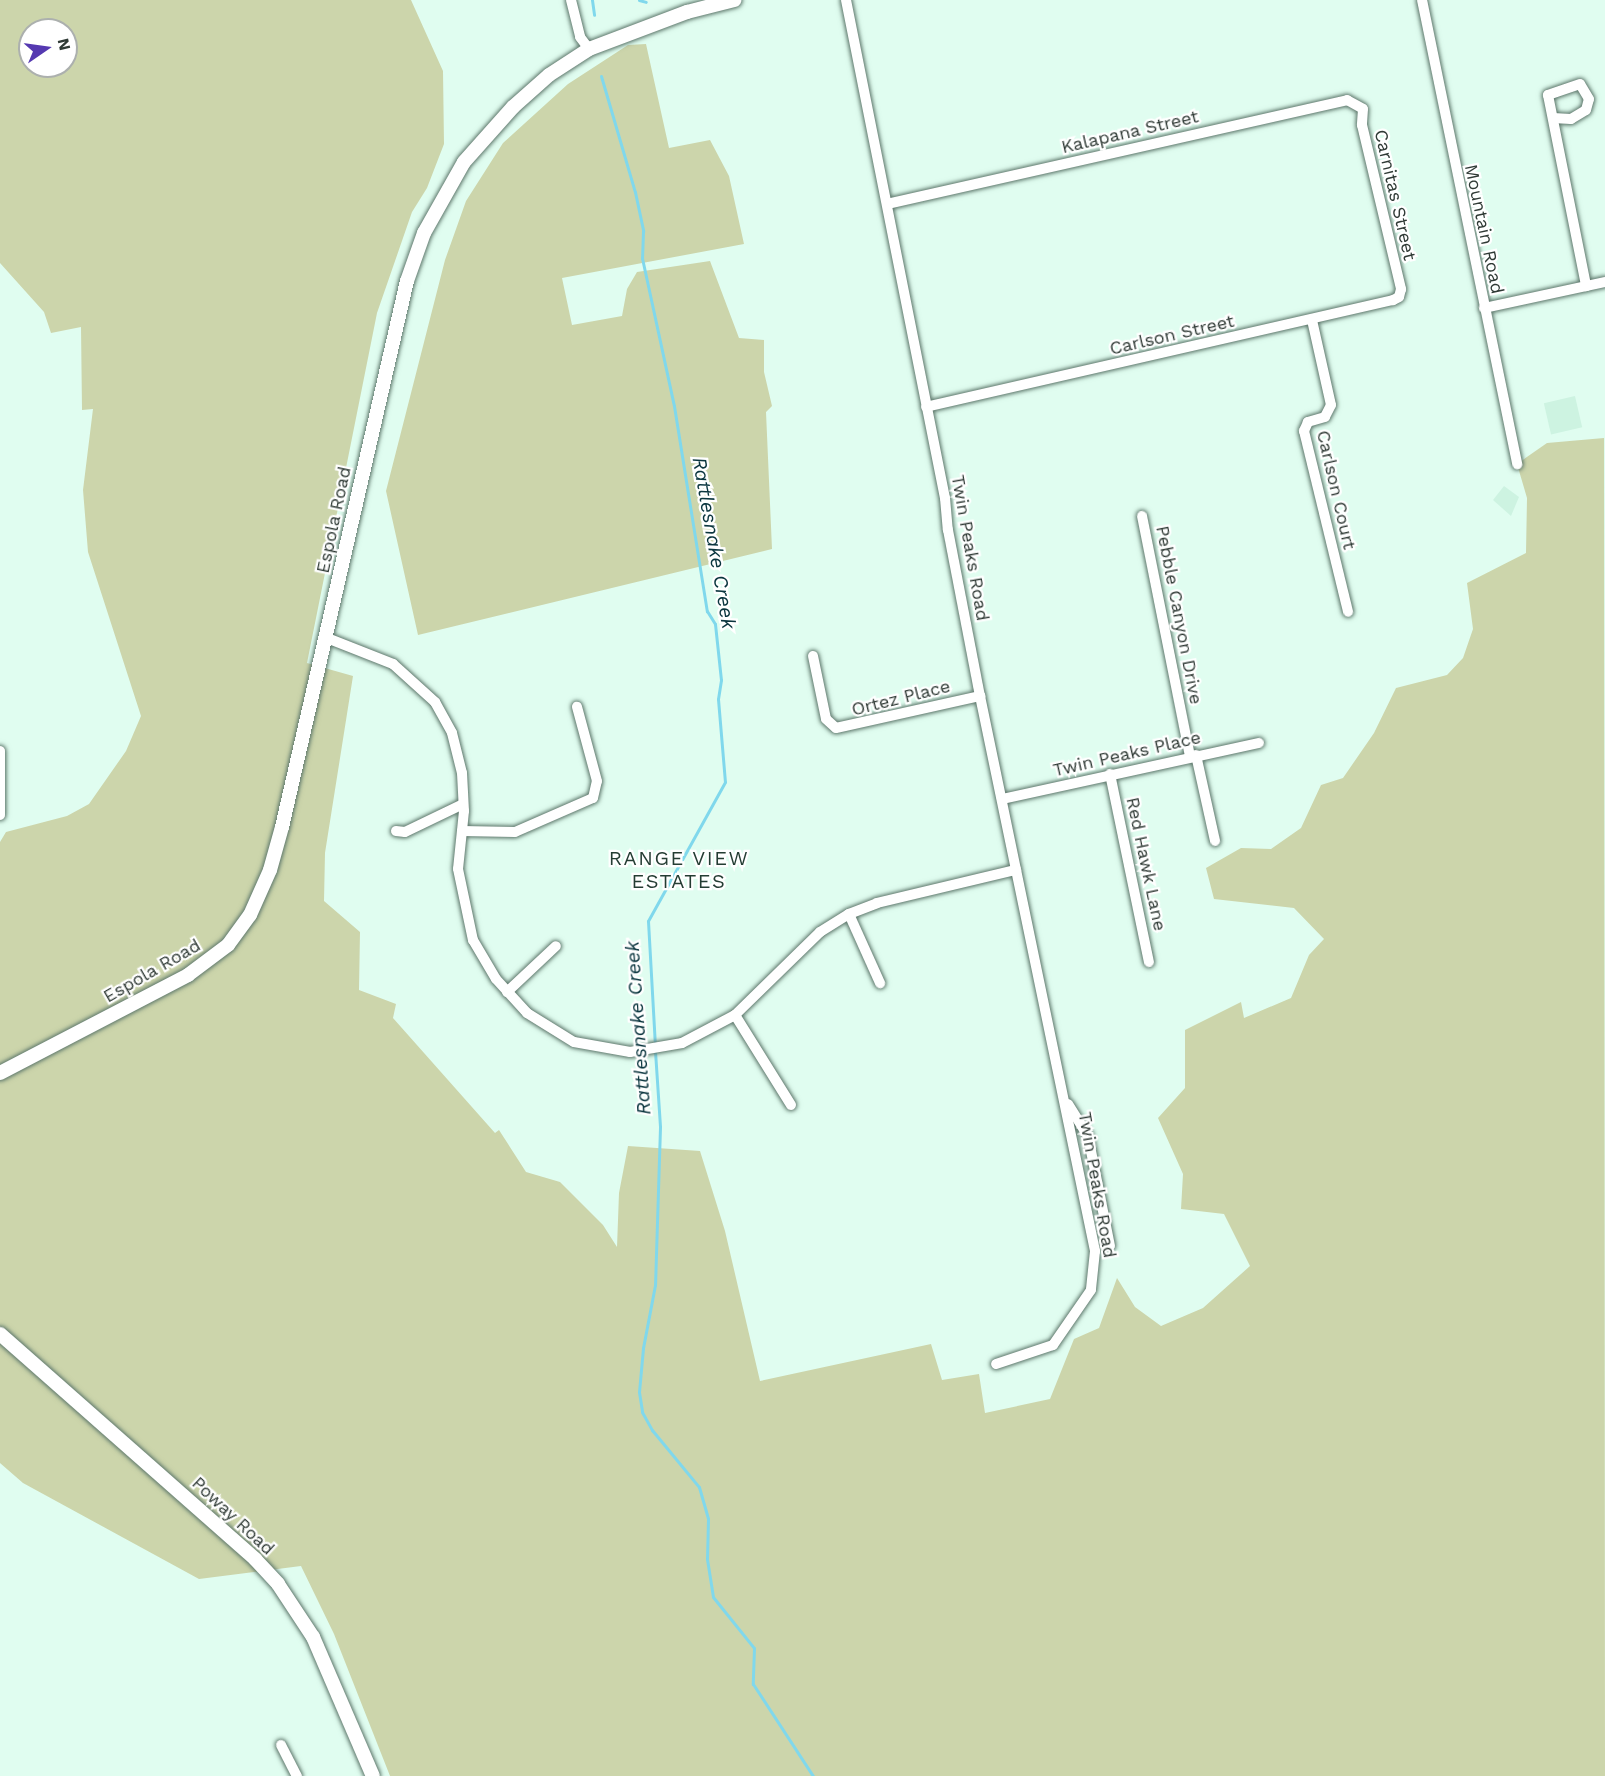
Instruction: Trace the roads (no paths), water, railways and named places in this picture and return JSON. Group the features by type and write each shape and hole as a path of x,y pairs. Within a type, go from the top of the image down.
{"main road":[{"name":"Espola Road","path":"0,1073 189,975 215,957 240,930 270,870 327,638 400,306 421,240 456,174 480,142 535,87 589,49 687,12 734,0"},
{"name":"Poway Road","path":"0,1334 230,1536 278,1584 313,1637 373,1776"}],"street":[{"path":"571,0 580,37 589,49"},
{"name":"Twin Peaks Road","path":"846,0 980,696 1093,1232 1094,1279 1078,1312 1053,1345 996,1364"},
{"name":"Mountain Road","path":"1422,0 1517,464"},
{"name":"Kalapana Street","path":"887,204 1347,100 1363,109 1362,125"},
{"path":"1553,118 1586,286"},
{"name":"Carnitas Street","path":"1362,125 1396,273"},
{"name":"Carlson Street","path":"926,407 1393,300 1399,297 1401,289 1396,273"},
{"path":"1484,308 1605,282"},
{"name":"Carlson Court","path":"1312,320 1331,405 1325,417 1308,422 1304,431 1348,612"},
{"name":"Pebble Canyon Drive","path":"1142,516 1193,755 1215,841"},
{"path":"327,638 384,658 427,692 452,733 462,773 464,804 458,869 466,918 478,950 507,992 554,1032 574,1042 609,1050 648,1051 682,1043 735,1015 820,932 849,914 877,903 1016,870"},
{"name":"Ortez Place","path":"813,656 826,719 836,728 980,696"},
{"path":"462,831 515,832 593,798 597,781 577,707"},
{"name":"Twin Peaks Place","path":"1002,799 1193,755 1259,743"},
{"path":"0,751 0,815"},
{"name":"Red Hawk Lane","path":"1110,774 1149,962"},
{"path":"396,831 405,832 464,804"},
{"path":"849,914 880,983"},
{"path":"507,992 556,946"},
{"path":"735,1015 791,1105"},
{"name":"Twin Peaks Road","path":"1066,1101 1088,1136 1110,1246"},
{"path":"281,1745 297,1776"}],"waterway":[{"name":"Rattlesnake Creek","path":"592,0 594,15"},
{"path":"639,0 646,2"},
{"name":"Rattlesnake Creek","path":"601,76 635,192 643,231 642,258 674,406 707,611 715,624 721,680 718,699 725,782 648,921 655,1045"},
{"name":"Rattlesnake Creek","path":"655,1051 660,1127 655,1285 643,1348 639,1392 642,1412 652,1430 699,1487 708,1519 707,1559 713,1597 754,1648 753,1684 813,1776"}],"district":[{"name":"RANGE VIEW ESTATES","path":"679,870"}]}
